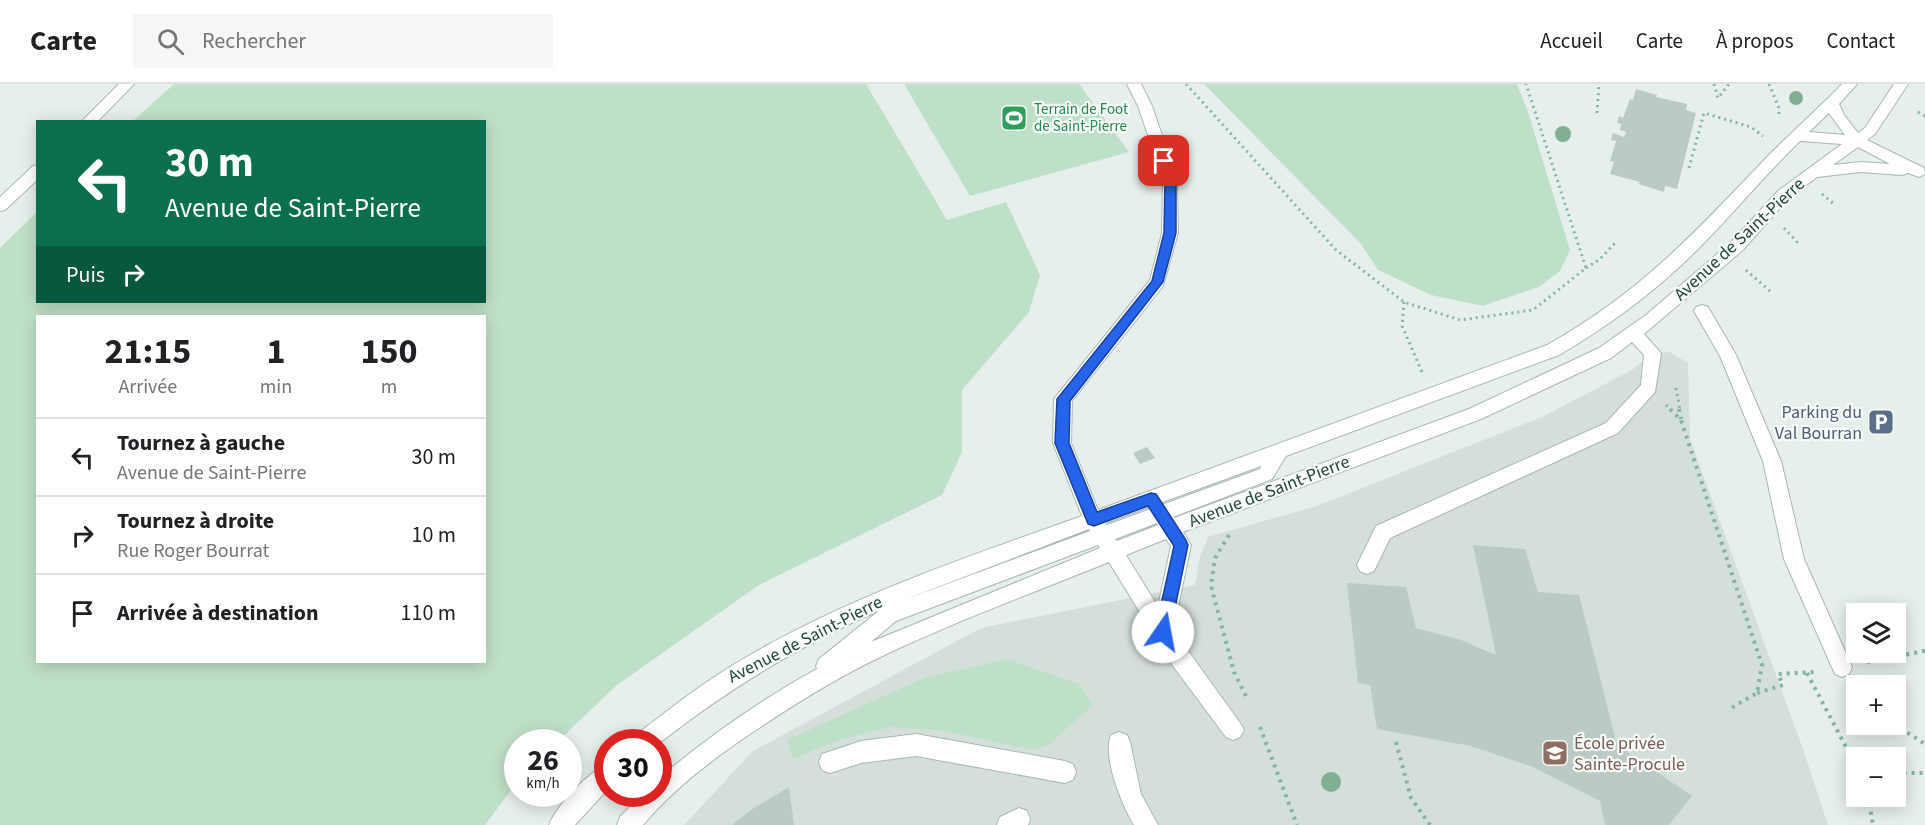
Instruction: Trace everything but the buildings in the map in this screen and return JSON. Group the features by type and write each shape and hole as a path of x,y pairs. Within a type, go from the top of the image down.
{"street":[{"path":"90,120 127,84"},
{"path":"1134,84 1145,106 1170,179 1170,233 1157,282 1063,399 1062,443 1098,527 1163,632 1233,730"},
{"name":"Avenue de Saint-Pierre","path":"628,825 645,805 711,748 792,694 859,657 1114,552 1161,513 1266,474 1280,451 1553,350 1590,331 1668,271 1738,201 1802,130 1832,104 1850,84"},
{"name":"Avenue de Saint-Pierre","path":"1161,513 1475,414 1605,353 1633,333 1737,246 1783,195 1870,131 1900,84"},
{"path":"1832,104 1857,141"},
{"path":"1802,130 1870,131 1922,174"},
{"path":"1802,130 1857,141 1922,174"},
{"path":"1805,177 1843,167 1876,166 1922,174"},
{"path":"0,206 36,172"},
{"path":"1702,311 1728,355 1772,461 1794,559 1842,667"},
{"path":"1367,565 1383,532 1612,428 1649,387 1653,353 1633,333"},
{"path":"792,694 889,615 1098,527 1161,513 1181,545 1163,632"},
{"name":"Avenue de Saint-Pierre","path":"661,729 721,682 786,645 900,591 1098,527"},
{"path":"1119,742 1124,776 1140,816 1147,825"},
{"path":"830,762 861,752 916,745 1065,772"},
{"path":"560,825 594,786"}],"path":[{"path":"1186,84 1336,250 1404,302 1460,320 1533,310 1600,259 1617,241"},
{"path":"1526,84 1586,268"},
{"path":"1597,113 1599,84"},
{"path":"1714,84 1718,98 1729,84"},
{"path":"1768,84 1779,108 1779,114"},
{"path":"1689,168 1704,112 1751,127 1763,136"},
{"path":"1918,112 1925,116"},
{"path":"1818,190 1835,205"},
{"path":"1788,233 1798,243"},
{"path":"1746,269 1772,293"},
{"path":"1404,302 1402,326 1419,369 1439,393"},
{"path":"1649,387 1681,420 1762,665 1757,693"},
{"path":"1228,535 1215,558 1211,586 1234,672 1249,704"},
{"path":"1728,710 1757,693 1783,685 1778,674 1807,673 1846,747"},
{"path":"1259,724 1297,825"},
{"path":"1906,732 1925,744"},
{"path":"1396,741 1411,798 1430,825"},
{"path":"1906,773 1925,773"},
{"path":"1870,807 1873,825"}],"shaded area":[{"path":"1670,352 1688,363 1690,439 1803,749 1828,825 684,825 753,751 981,628 1195,585 1200,556 1208,537 1317,506 1542,417 1632,370 1653,353"}],"green space":[{"path":"174,84 866,84 947,220 1006,202 1040,275 1029,312 962,390 962,452 942,495 759,585 617,685 571,729 504,729 504,799 485,825 0,825 0,248 36,213 36,303 486,303 486,120 134,120"},
{"name":"Terrain de Foot de Saint-Pierre","path":"904,84 1079,84 1129,152 970,196"},
{"path":"1204,84 1517,84 1528,112 1570,250 1560,271 1539,287 1483,306 1431,295 1378,270 1361,244"},
{"path":"1007,659 1079,684 1093,705 1048,745 1033,750 944,731 891,727 839,740 793,759 787,740 924,678"}],"place":[{"name":"Terrain de Foot de Saint-Pierre","path":"1014,118"},
{"name":"Parking du Val Bourran","path":"1881,422"},
{"name":"École privée Sainte-Procule","path":"1555,753"}],"route":[{"path":"1163,632 1181,545 1151,499 1094,520 1089,513 1062,443 1063,399 1157,282 1170,233 1170,179 1164,161"}]}
